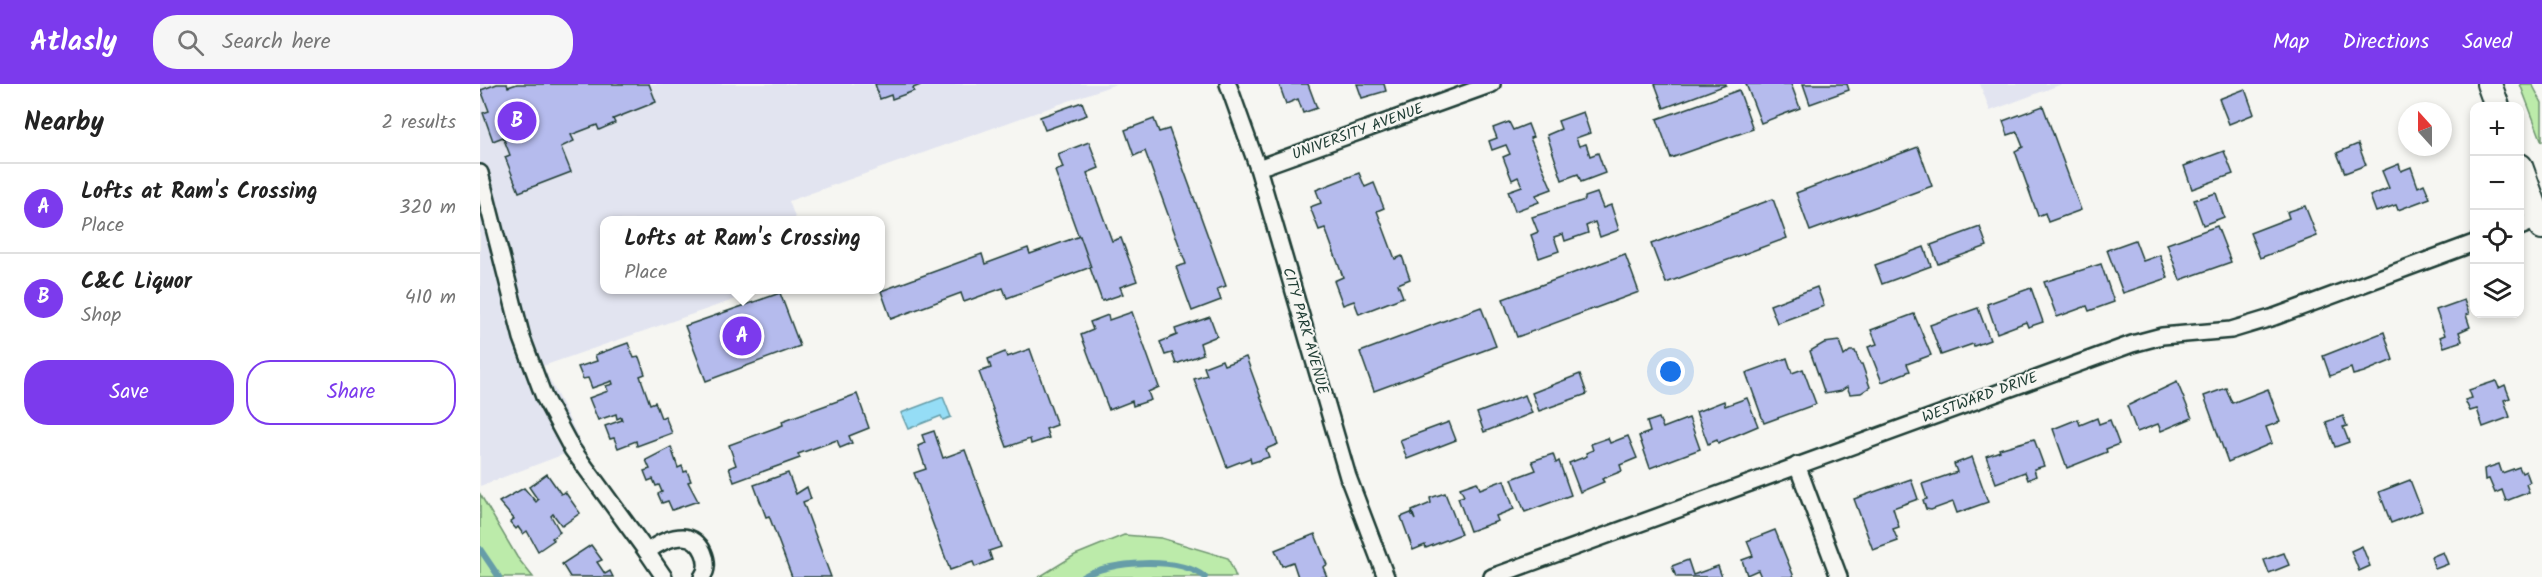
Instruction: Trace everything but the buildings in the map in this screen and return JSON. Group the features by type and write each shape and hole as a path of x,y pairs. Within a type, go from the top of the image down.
{"main road":[{"path":"2489,84 2496,102"},
{"path":"2524,183 2534,224"}],"street":[{"name":"CITY PARK AVENUE","path":"1228,84 1258,168 1348,477 1386,577"},
{"name":"UNIVERSITY AVENUE","path":"1258,168 1491,84"},
{"path":"480,173 522,338 544,397 572,449 664,577"},
{"name":"WESTWARD DRIVE","path":"1492,577 2132,344 2162,336 2231,330 2274,317 2470,245"},
{"path":"1797,465 1839,577"},
{"path":"647,552 669,539 684,537 694,540 703,551 707,564 706,572 702,577"}],"shaded area":[{"path":"480,84 1116,84 789,201 795,216 600,216 600,294 750,294 543,366 583,447 480,486"},
{"path":"1980,84 2062,84 1990,111"}],"green space":[{"path":"2520,84 2532,84 2542,103 2542,142"},
{"path":"480,494 517,557 533,577 480,577"},
{"path":"1124,535 1161,538 1228,558 1236,577 1039,577 1075,555"}],"water":[{"path":"943,397 951,417 943,420 941,416 908,429 901,413"}],"waterway":[{"path":"480,549 499,577"},
{"path":"1082,577 1109,567 1144,563 1178,566 1193,570 1205,577"}],"place":[{"name":"C&C Liquor","path":"517,121"},
{"name":"Lofts at Ram's Crossing","path":"742,336"}]}
